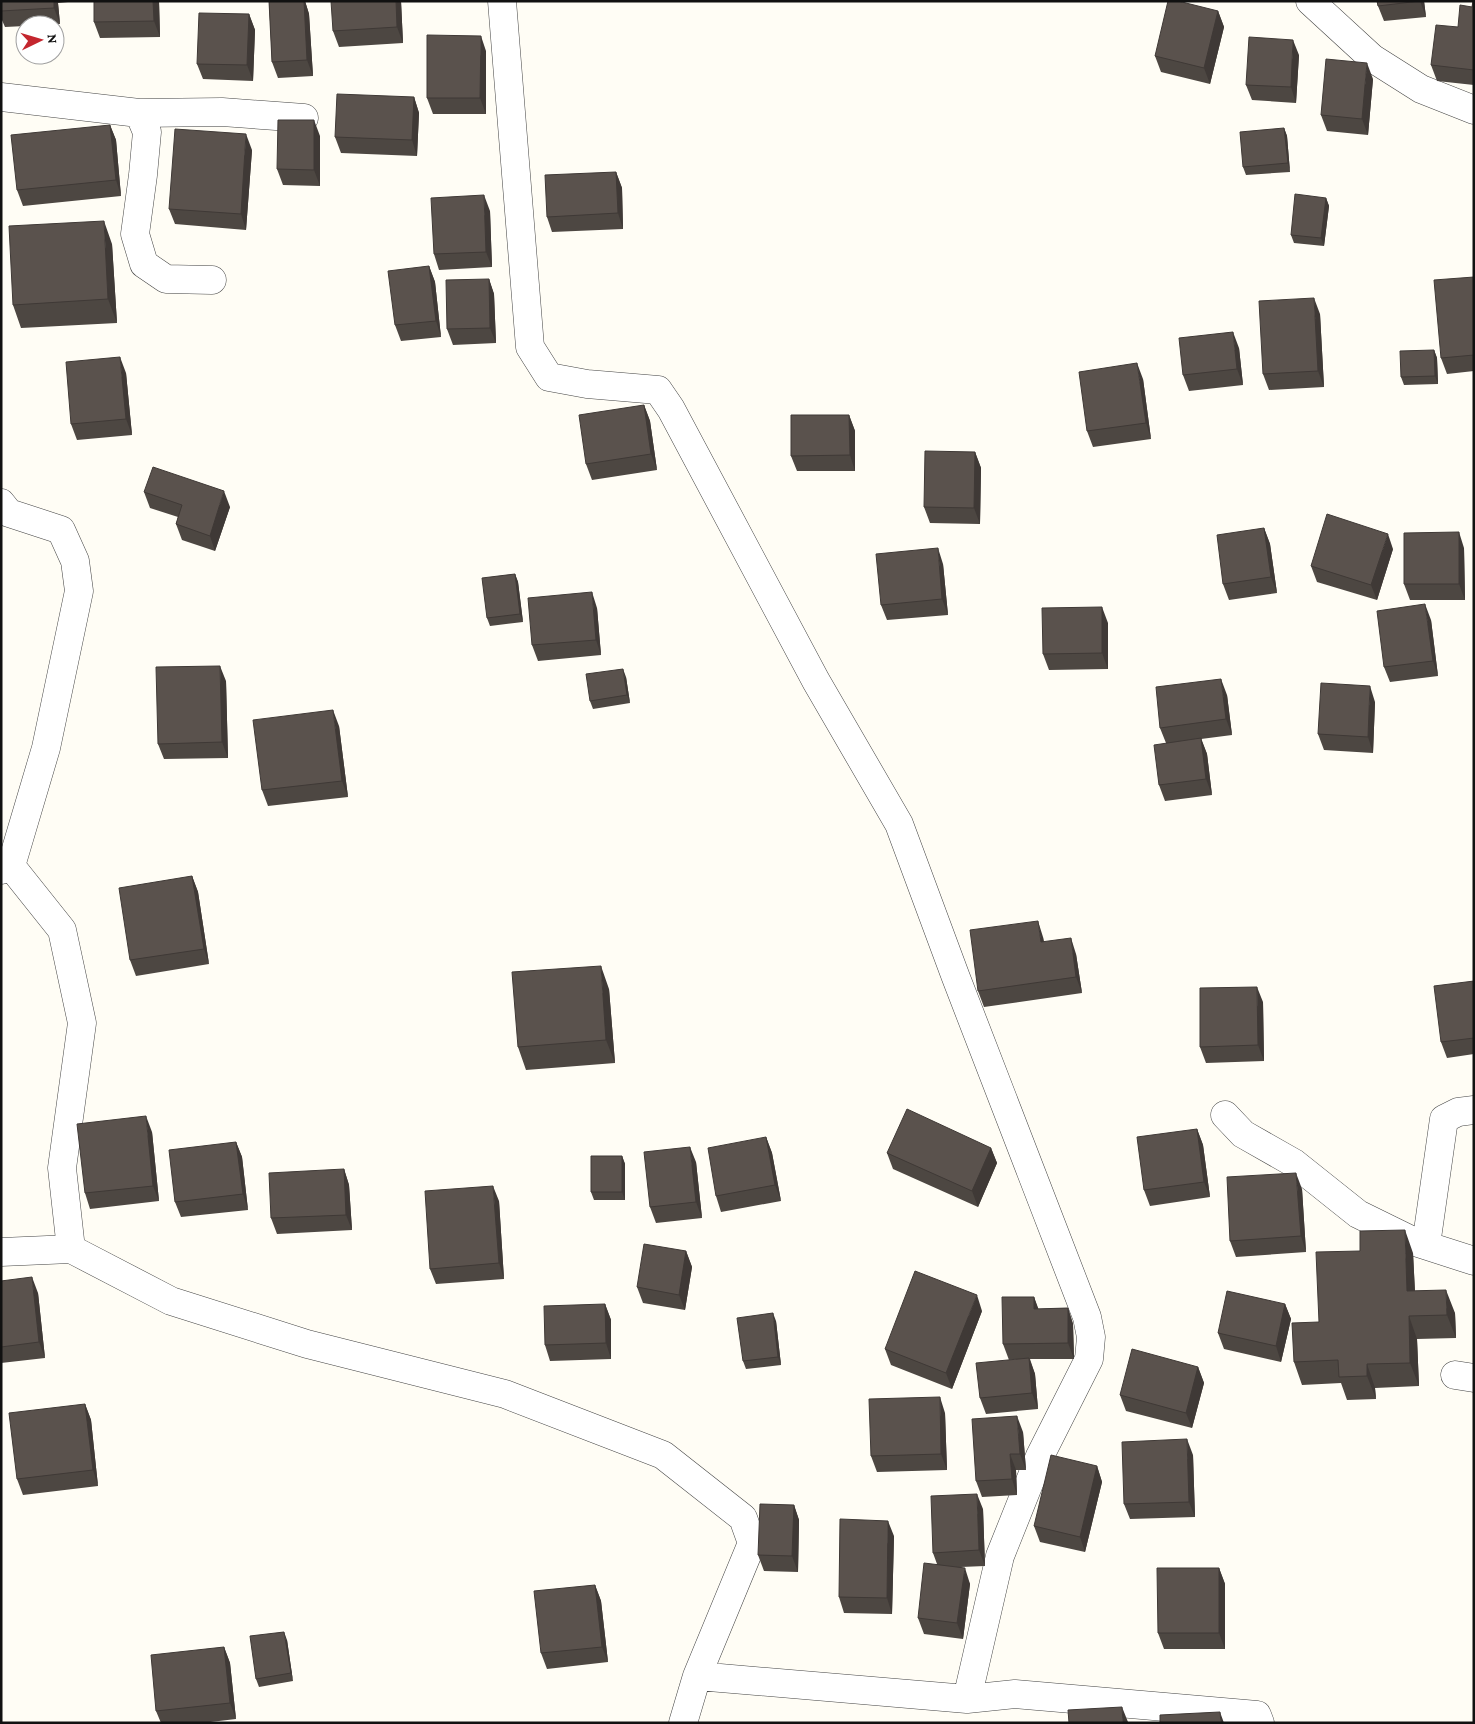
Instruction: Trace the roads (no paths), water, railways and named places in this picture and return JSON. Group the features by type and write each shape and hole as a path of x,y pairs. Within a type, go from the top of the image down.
{"street":[{"path":"502,1 530,346 549,376 587,384 658,390 670,409 816,681 899,824 1087,1317 1091,1337 1089,1359 1040,1456 1000,1556 966,1699"},
{"path":"1310,1 1372,58 1421,89 1474,110"},
{"path":"1,97 139,113 222,112 304,118"},
{"path":"139,113 147,132 135,234 144,264 166,279 212,280"},
{"path":"1,503 9,513 61,530 75,561 78,591 46,748 6,868 62,930 82,1023 62,1168 71,1249"},
{"path":"1426,1246 1444,1119 1458,1112 1474,1110"},
{"path":"1225,1115 1243,1134 1294,1163 1358,1214 1415,1242 1474,1261"},
{"path":"1,1252 71,1249 171,1301 307,1344 505,1394 663,1455 743,1518 752,1543 697,1676 684,1723"},
{"path":"697,1676 966,1699 1015,1694 1257,1716 1260,1723"}]}
